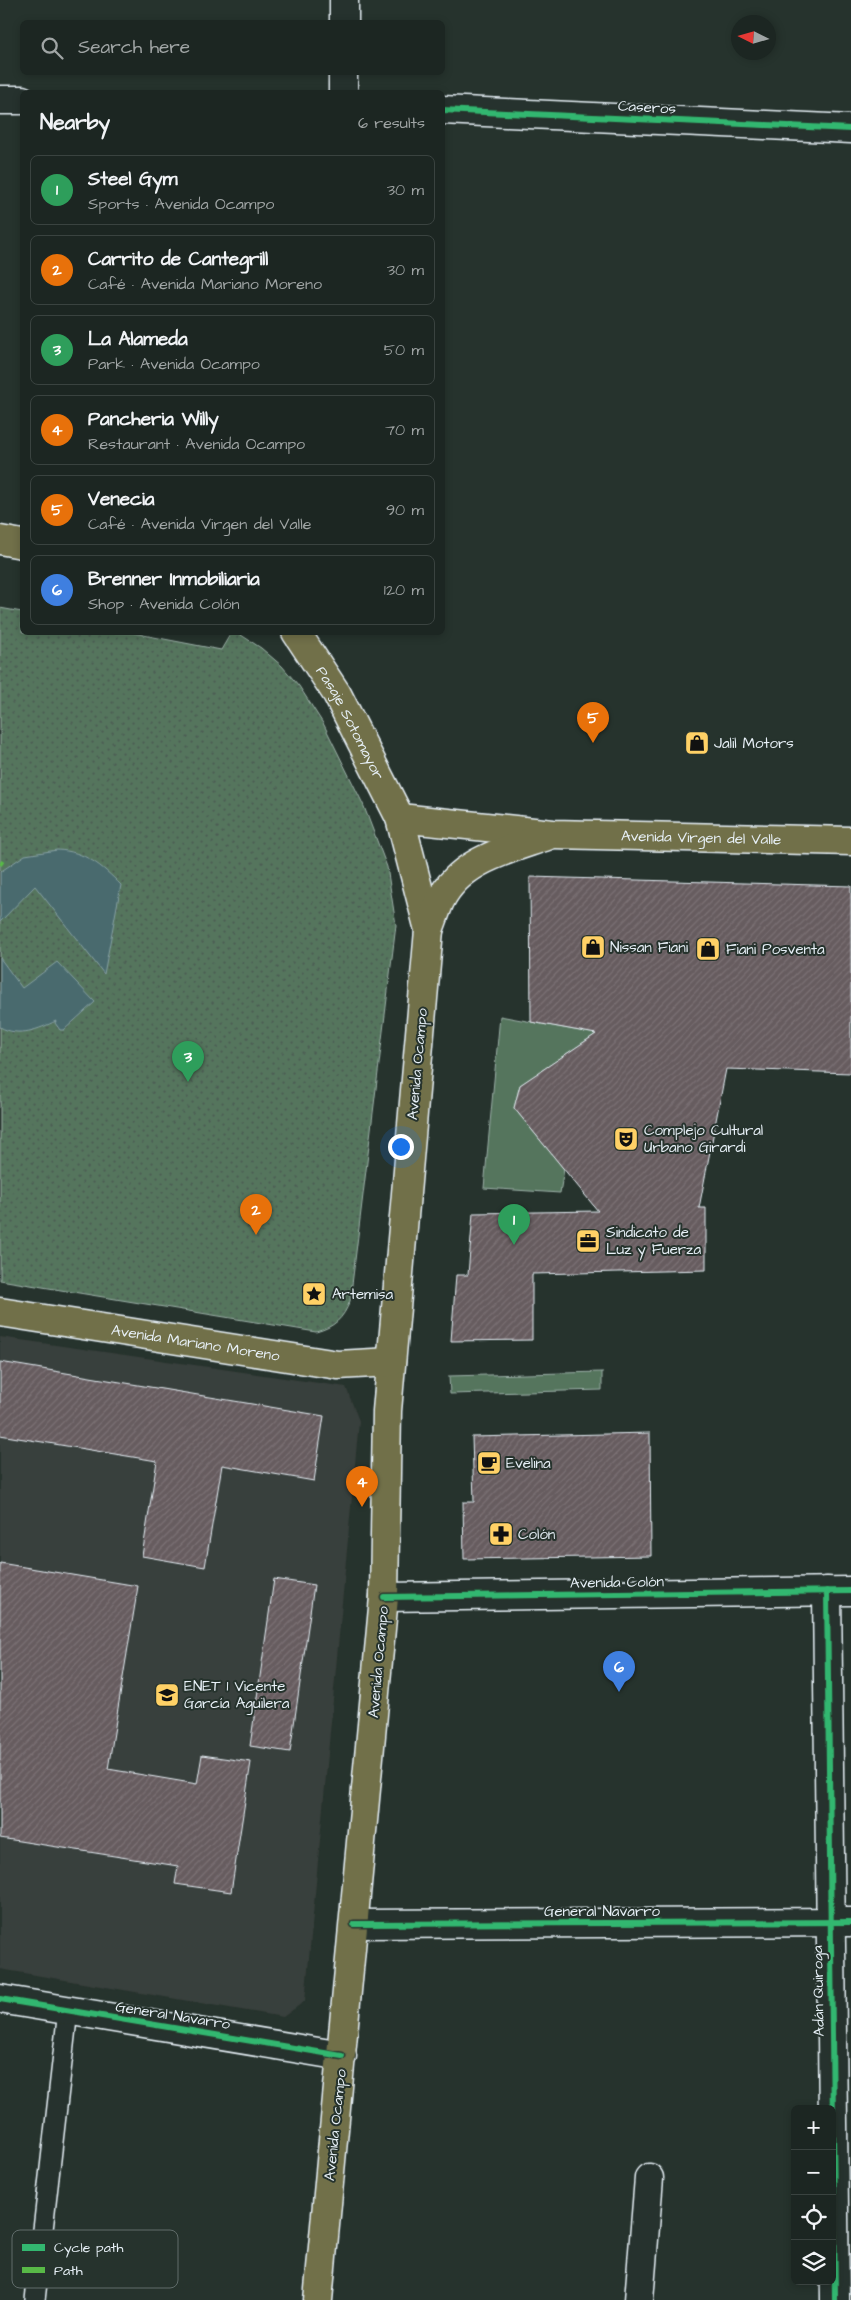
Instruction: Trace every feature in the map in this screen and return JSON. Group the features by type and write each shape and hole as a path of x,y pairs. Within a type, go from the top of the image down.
{"main road":[{"path":"0,540 20,544"},
{"name":"Pasaje Sotomayor","path":"300,635 313,644 400,818"},
{"name":"Avenida Virgen del Valle","path":"400,818 553,834 851,841"},
{"name":"Avenida Ocampo","path":"318,2300 384,1597 387,1411 429,930 400,818"},
{"name":"Avenida Virgen del Valle","path":"429,930 445,893 454,881 477,862 553,834"},
{"name":"Avenida Mariano Moreno","path":"0,1312 338,1366 391,1362"}],"street":[{"path":"344,0 344,20"},
{"path":"344,75 344,90"},
{"path":"0,100 20,100"},
{"name":"Caseros","path":"445,110 851,129"},
{"name":"Avenida Colón","path":"384,1597 839,1591"},
{"name":"Adán Quiroga","path":"835,2300 840,1923 839,1591"},
{"name":"General Navarro","path":"354,1924 840,1923"},
{"name":"General Navarro","path":"0,1999 342,2056"},
{"path":"638,2300 649,2178"}],"lane":[{"path":"43,2230 68,2010"}],"shaded area":[{"name":"ENET 1 Vicente García Aguilera","path":"0,1337 346,1387 359,1421 305,2001 283,2017 0,1969"}],"green space":[{"path":"0,608 20,612 20,635 143,635 221,650 230,635 241,635 261,648 282,666 299,686 324,725 363,804 387,867 396,925 350,1301 344,1313 333,1325 316,1332 0,1280"},
{"path":"500,1016 596,1034 520,1085 514,1108 564,1169 560,1193 484,1188"},
{"path":"602,1372 602,1390 450,1394 449,1376"}],"water":[{"path":"57,850 76,853 85,857 107,872 121,885 104,974 35,886 0,922 0,872 25,855"},
{"path":"0,958 22,988 57,962 95,1002 64,1030 60,1030 55,1023 56,1021 22,1032 14,1032 0,1027"}],"building":[{"path":"530,877 851,886 851,1073 726,1069 699,1208 706,1208 706,1270 532,1274 532,1340 451,1341 456,1275 468,1275 473,1213 598,1211 514,1108 520,1085 596,1034 531,1022"},
{"path":"0,1362 324,1416 314,1481 222,1465 205,1567 142,1556 157,1461 0,1435"},
{"path":"650,1433 651,1556 464,1559 463,1502 474,1502 472,1437"},
{"path":"0,1563 138,1586 108,1769 197,1784 202,1755 251,1762 231,1892 175,1884 178,1866 0,1838"},
{"path":"274,1579 314,1585 290,1752 250,1746"}],"cycle path":[{"path":"445,110 851,129"},
{"path":"827,1591 835,2300"},
{"path":"384,1597 851,1591"},
{"path":"354,1924 851,1922"},
{"path":"0,1999 342,2056"}],"place":[{"name":"Venecia","path":"593,743"},
{"name":"Jalil Motors","path":"697,743"},
{"name":"Nissan Fiani","path":"593,947"},
{"name":"Fiani Posventa","path":"708,949"},
{"name":"La Alameda","path":"188,1082"},
{"name":"Complejo Cultural Urbano Girardi","path":"626,1139"},
{"name":"Carrito de Cantegrill","path":"256,1235"},
{"name":"Sindicato de Luz y Fuerza","path":"588,1241"},
{"name":"Steel Gym","path":"514,1245"},
{"name":"Artemisa","path":"314,1294"},
{"name":"Evelina","path":"489,1463"},
{"name":"Pancheria Willy","path":"362,1507"},
{"name":"Colón","path":"501,1534"},
{"name":"Brenner Inmobiliaria","path":"619,1692"},
{"name":"ENET 1 Vicente García Aguilera","path":"167,1695"}]}
